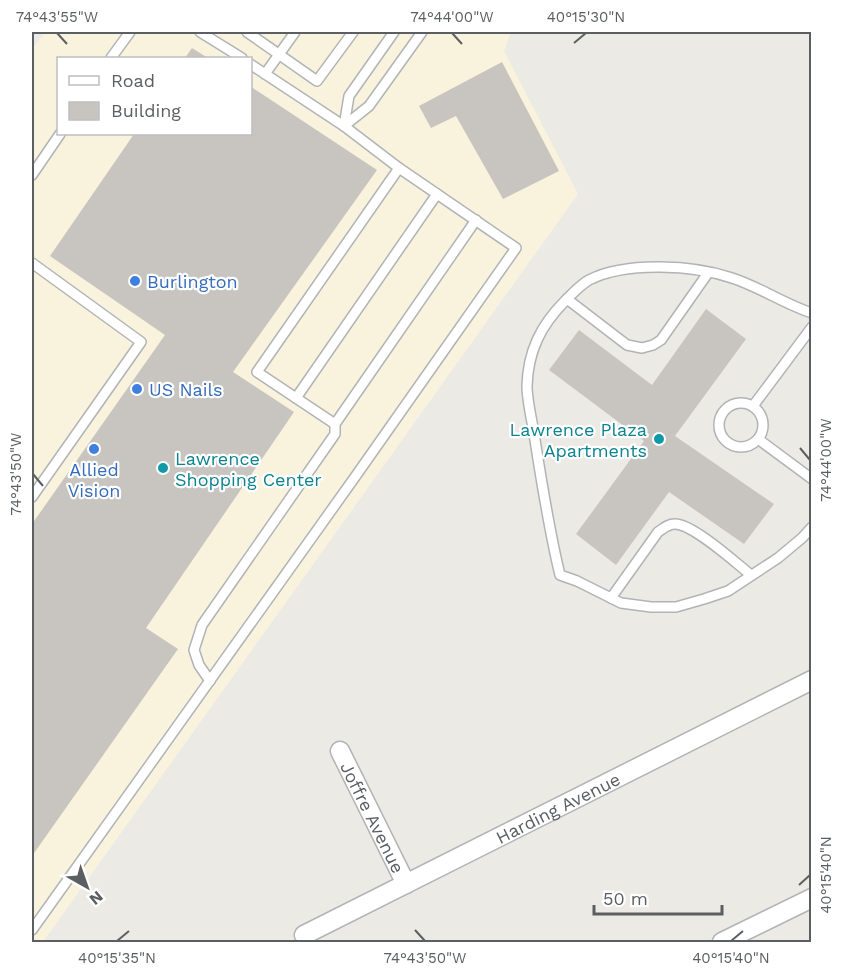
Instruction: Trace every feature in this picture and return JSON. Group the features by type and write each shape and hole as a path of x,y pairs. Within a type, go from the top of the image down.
{"street":[{"name":"Harding Avenue","path":"304,935 812,680"},
{"name":"Joffre Avenue","path":"340,750 406,884"},
{"path":"722,942 812,898"}],"lane":[{"path":"112,57 130,32"},
{"path":"200,32 240,57"},
{"path":"247,32 317,81 353,32"},
{"path":"265,74 295,32"},
{"path":"344,126 349,96 394,32"},
{"path":"344,126 369,106 423,32"},
{"path":"32,930 516,248 399,168 344,126 252,65"},
{"path":"32,175 59,135"},
{"path":"335,424 257,372 399,168"},
{"path":"296,398 437,194"},
{"path":"210,681 199,665 194,650 202,625 335,434 335,424 476,220"},
{"path":"32,263 141,342 32,497"},
{"path":"812,314 732,278 676,268 642,267 613,272 590,280 575,291 552,314 537,338 527,387 550,534 560,575 621,603 651,607 676,607 728,591 786,551 812,527"},
{"path":"567,299 627,345 642,348 661,340 708,273"},
{"path":"753,406 812,327"},
{"path":"738,402 753,406 762,417 762,432 758,439 746,447 732,445 726,441 718,429 721,414 731,404 738,402"},
{"path":"758,439 812,478"},
{"path":"610,598 658,532 668,525 678,524 692,529 751,575"}],"shaded area":[{"name":"Lawrence Shopping Center","path":"46,32 511,32 504,51 578,194 43,942 32,942 32,49"}],"building":[{"path":"192,48 206,57 186,57"},
{"path":"502,62 559,171 503,199 456,116 431,128 419,106"},
{"name":"Lawrence Shopping Center","path":"252,87 377,170 233,372 294,412 146,628 178,649 32,856 32,524 165,335 50,256 133,135 252,135"},
{"name":"Lawrence Plaza Apartments","path":"706,309 746,339 675,436 774,504 744,544 669,492 616,565 576,534 644,441 549,370 579,330 652,385"}],"place":[{"name":"Burlington","path":"135,281"},
{"name":"US Nails","path":"137,389"},
{"name":"Lawrence Plaza Apartments","path":"659,439"},
{"name":"Allied Vision","path":"94,449"},
{"name":"Lawrence Shopping Center","path":"163,468"}]}
